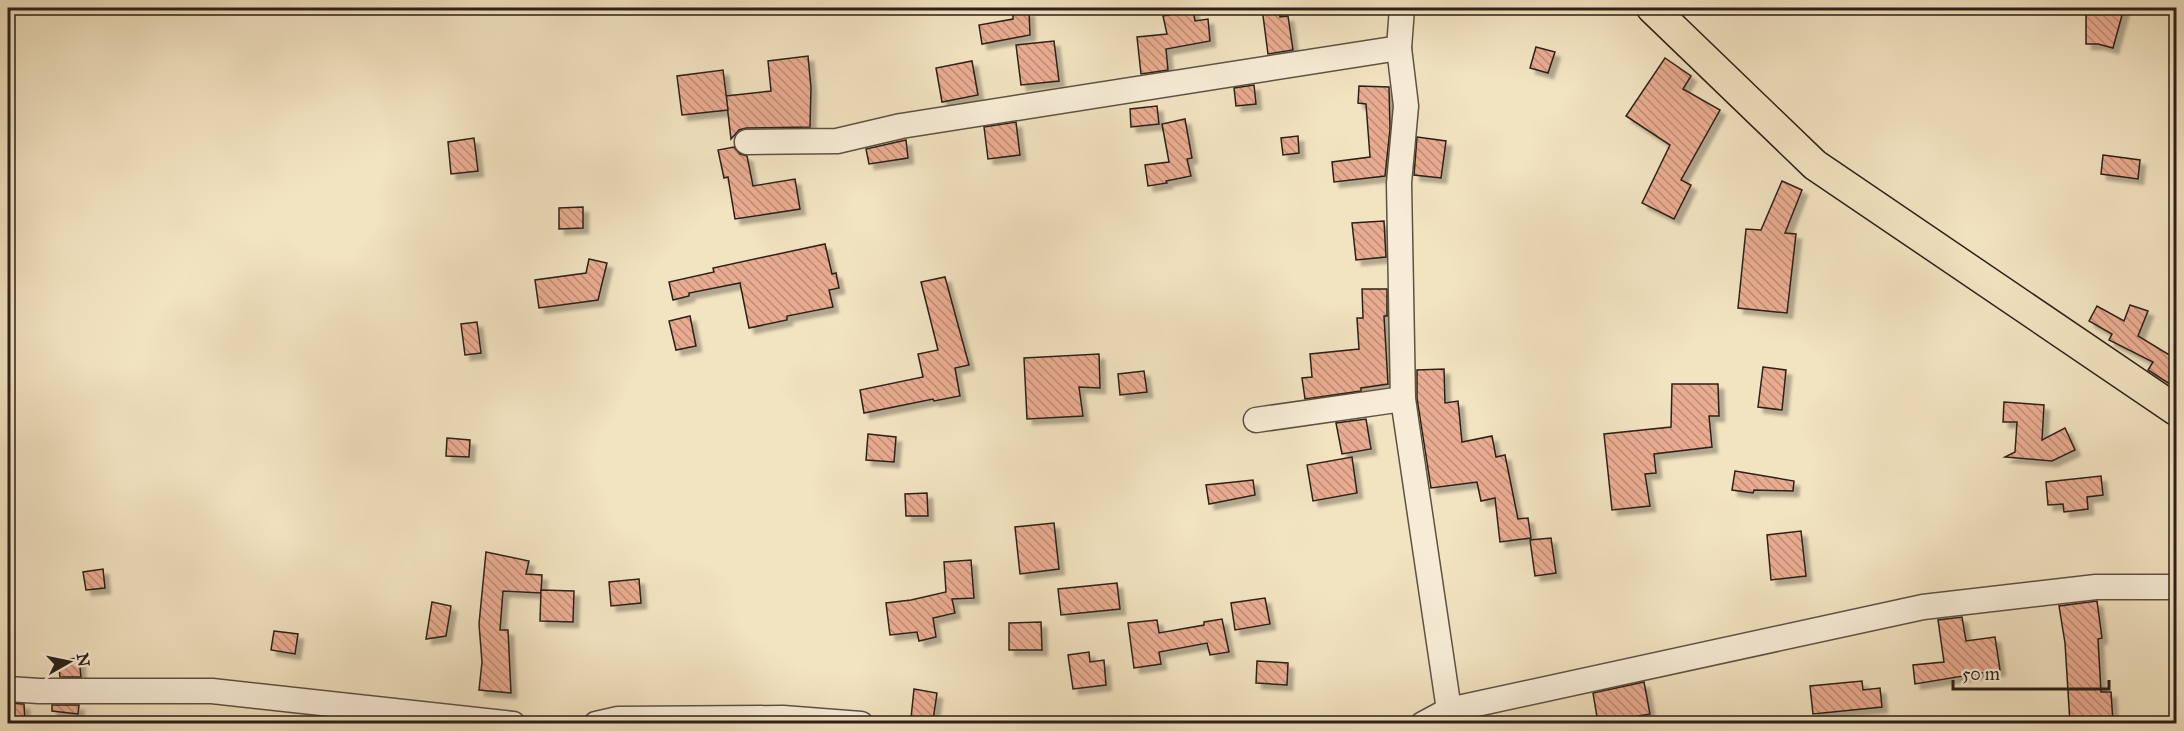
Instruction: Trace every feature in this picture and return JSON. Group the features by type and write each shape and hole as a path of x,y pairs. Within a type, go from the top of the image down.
{"main road":[{"path":"1652,8 1815,165 2176,410"}],"street":[{"path":"1402,8 1399,48 1406,106 1399,183 1403,399 1449,710"},
{"path":"747,142 837,141 901,126 1399,48"},
{"path":"1256,420 1403,399"},
{"path":"1423,723 1449,710 1923,608 2096,587 2176,587"},
{"path":"8,689 212,691 513,723"},
{"path":"596,723 618,719 783,717 861,723"}],"building":[{"path":"1262,8 1279,8 1280,17 1288,16 1293,50 1268,54"},
{"path":"2086,8 2124,8 2113,48 2086,44"},
{"path":"1193,10 1195,21 1208,19 1210,41 1166,49 1168,70 1141,74 1137,37 1167,34 1163,16"},
{"path":"1013,11 1029,11 1030,35 982,44 979,25 1013,19"},
{"path":"1054,41 1059,81 1021,85 1016,45"},
{"path":"1536,47 1555,52 1548,73 1530,68"},
{"path":"808,56 811,88 810,127 746,128 739,130 731,139 726,96 771,91 768,61"},
{"path":"1665,58 1691,76 1683,89 1720,110 1681,180 1691,185 1674,219 1642,203 1670,145 1626,116"},
{"path":"972,61 978,95 942,102 936,68"},
{"path":"723,70 728,110 682,115 677,76"},
{"path":"1254,85 1256,104 1236,106 1234,88"},
{"path":"1359,86 1389,87 1390,129 1385,176 1334,182 1332,162 1370,157 1366,104 1358,103"},
{"path":"1157,106 1159,124 1131,127 1130,109"},
{"path":"1185,119 1192,158 1187,159 1191,176 1148,186 1145,165 1169,162 1162,124"},
{"path":"1016,122 1020,155 988,159 984,127"},
{"path":"1298,136 1299,153 1283,155 1281,138"},
{"path":"1417,137 1446,141 1441,178 1414,175"},
{"path":"474,138 478,171 451,174 448,142"},
{"path":"906,140 908,158 869,164 866,149"},
{"path":"734,147 740,154 747,156 753,186 795,179 800,209 735,219 728,177 724,178 718,150"},
{"path":"2103,155 2140,160 2138,179 2101,174"},
{"path":"1782,181 1802,190 1785,233 1796,234 1787,313 1738,308 1746,229 1761,230"},
{"path":"583,207 583,228 559,229 559,208"},
{"path":"1384,221 1386,257 1356,260 1352,223"},
{"path":"825,244 832,274 836,273 839,288 829,290 833,307 787,316 787,320 749,328 740,283 689,293 689,296 673,300 669,282 714,272 713,268"},
{"path":"589,259 607,263 598,300 539,308 535,280 586,273"},
{"path":"945,277 969,365 955,368 960,396 864,413 860,390 923,377 918,354 938,350 921,282"},
{"path":"1362,289 1387,289 1387,316 1384,316 1388,384 1361,388 1361,391 1305,399 1302,378 1312,377 1310,354 1359,349 1357,318 1363,318"},
{"path":"2130,305 2148,311 2138,336 2176,359 2176,388 2148,370 2153,362 2109,340 2112,334 2089,321 2097,306 2124,321"},
{"path":"690,316 696,346 676,350 669,321"},
{"path":"477,322 481,353 465,355 461,324"},
{"path":"1099,354 1100,388 1079,387 1083,416 1027,419 1024,358"},
{"path":"1763,367 1786,370 1782,410 1758,407"},
{"path":"1444,369 1445,403 1458,401 1462,442 1492,436 1496,457 1505,455 1518,519 1528,518 1531,538 1500,542 1495,498 1481,501 1477,482 1431,488 1417,398 1417,370"},
{"path":"1144,371 1147,392 1120,395 1118,374"},
{"path":"1672,384 1718,384 1719,416 1709,416 1712,447 1654,454 1656,473 1645,474 1650,506 1612,510 1604,434 1671,427"},
{"path":"2004,402 2044,405 2042,440 2065,428 2075,450 2052,461 2005,457 2015,452 2017,422 2003,422"},
{"path":"1366,419 1371,449 1342,454 1336,423"},
{"path":"868,434 896,437 894,462 866,460"},
{"path":"447,438 470,440 469,457 446,456"},
{"path":"1352,457 1357,493 1313,501 1307,465"},
{"path":"1735,471 1794,481 1793,491 1754,490 1753,493 1732,490"},
{"path":"2101,476 2103,495 2087,497 2088,509 2064,512 2063,504 2048,505 2046,482"},
{"path":"1253,480 1255,495 1209,504 1206,485"},
{"path":"927,493 928,516 906,516 905,494"},
{"path":"1054,523 1059,569 1020,574 1015,527"},
{"path":"1801,531 1806,576 1771,580 1767,535"},
{"path":"1551,538 1556,573 1535,576 1530,540"},
{"path":"486,552 529,561 526,574 542,575 541,593 503,591 500,630 508,630 511,693 479,690 482,662 479,624"},
{"path":"971,560 974,598 952,599 955,613 933,618 936,637 919,641 917,632 890,635 886,603 946,592 944,562"},
{"path":"103,569 105,588 86,590 83,572"},
{"path":"639,579 641,603 611,606 609,582"},
{"path":"1117,583 1120,609 1061,615 1058,589"},
{"path":"541,590 574,591 573,622 540,621"},
{"path":"1265,598 1270,624 1235,630 1231,603"},
{"path":"2097,601 2102,638 2098,639 2101,692 2111,692 2113,723 2070,723 2065,643 2059,606"},
{"path":"432,602 451,606 446,636 426,639"},
{"path":"1962,617 1966,641 1995,637 2000,670 1915,684 1913,665 1944,662 1938,620"},
{"path":"1222,619 1229,652 1210,655 1207,643 1159,652 1161,664 1134,668 1128,623 1157,620 1159,633 1204,625 1204,622"},
{"path":"1041,622 1042,650 1009,650 1009,623"},
{"path":"274,631 298,634 295,654 271,650"},
{"path":"1089,652 1090,662 1104,660 1106,685 1073,689 1068,655"},
{"path":"79,658 81,677 60,677 58,660"},
{"path":"1257,661 1288,663 1287,685 1256,683"},
{"path":"1862,681 1863,690 1880,688 1882,707 1813,714 1810,686"},
{"path":"1644,682 1650,714 1598,723 1593,693"},
{"path":"914,689 937,693 933,720 911,718"},
{"path":"8,703 24,704 25,723 8,723"},
{"path":"52,705 79,705 78,714 52,711"}]}
